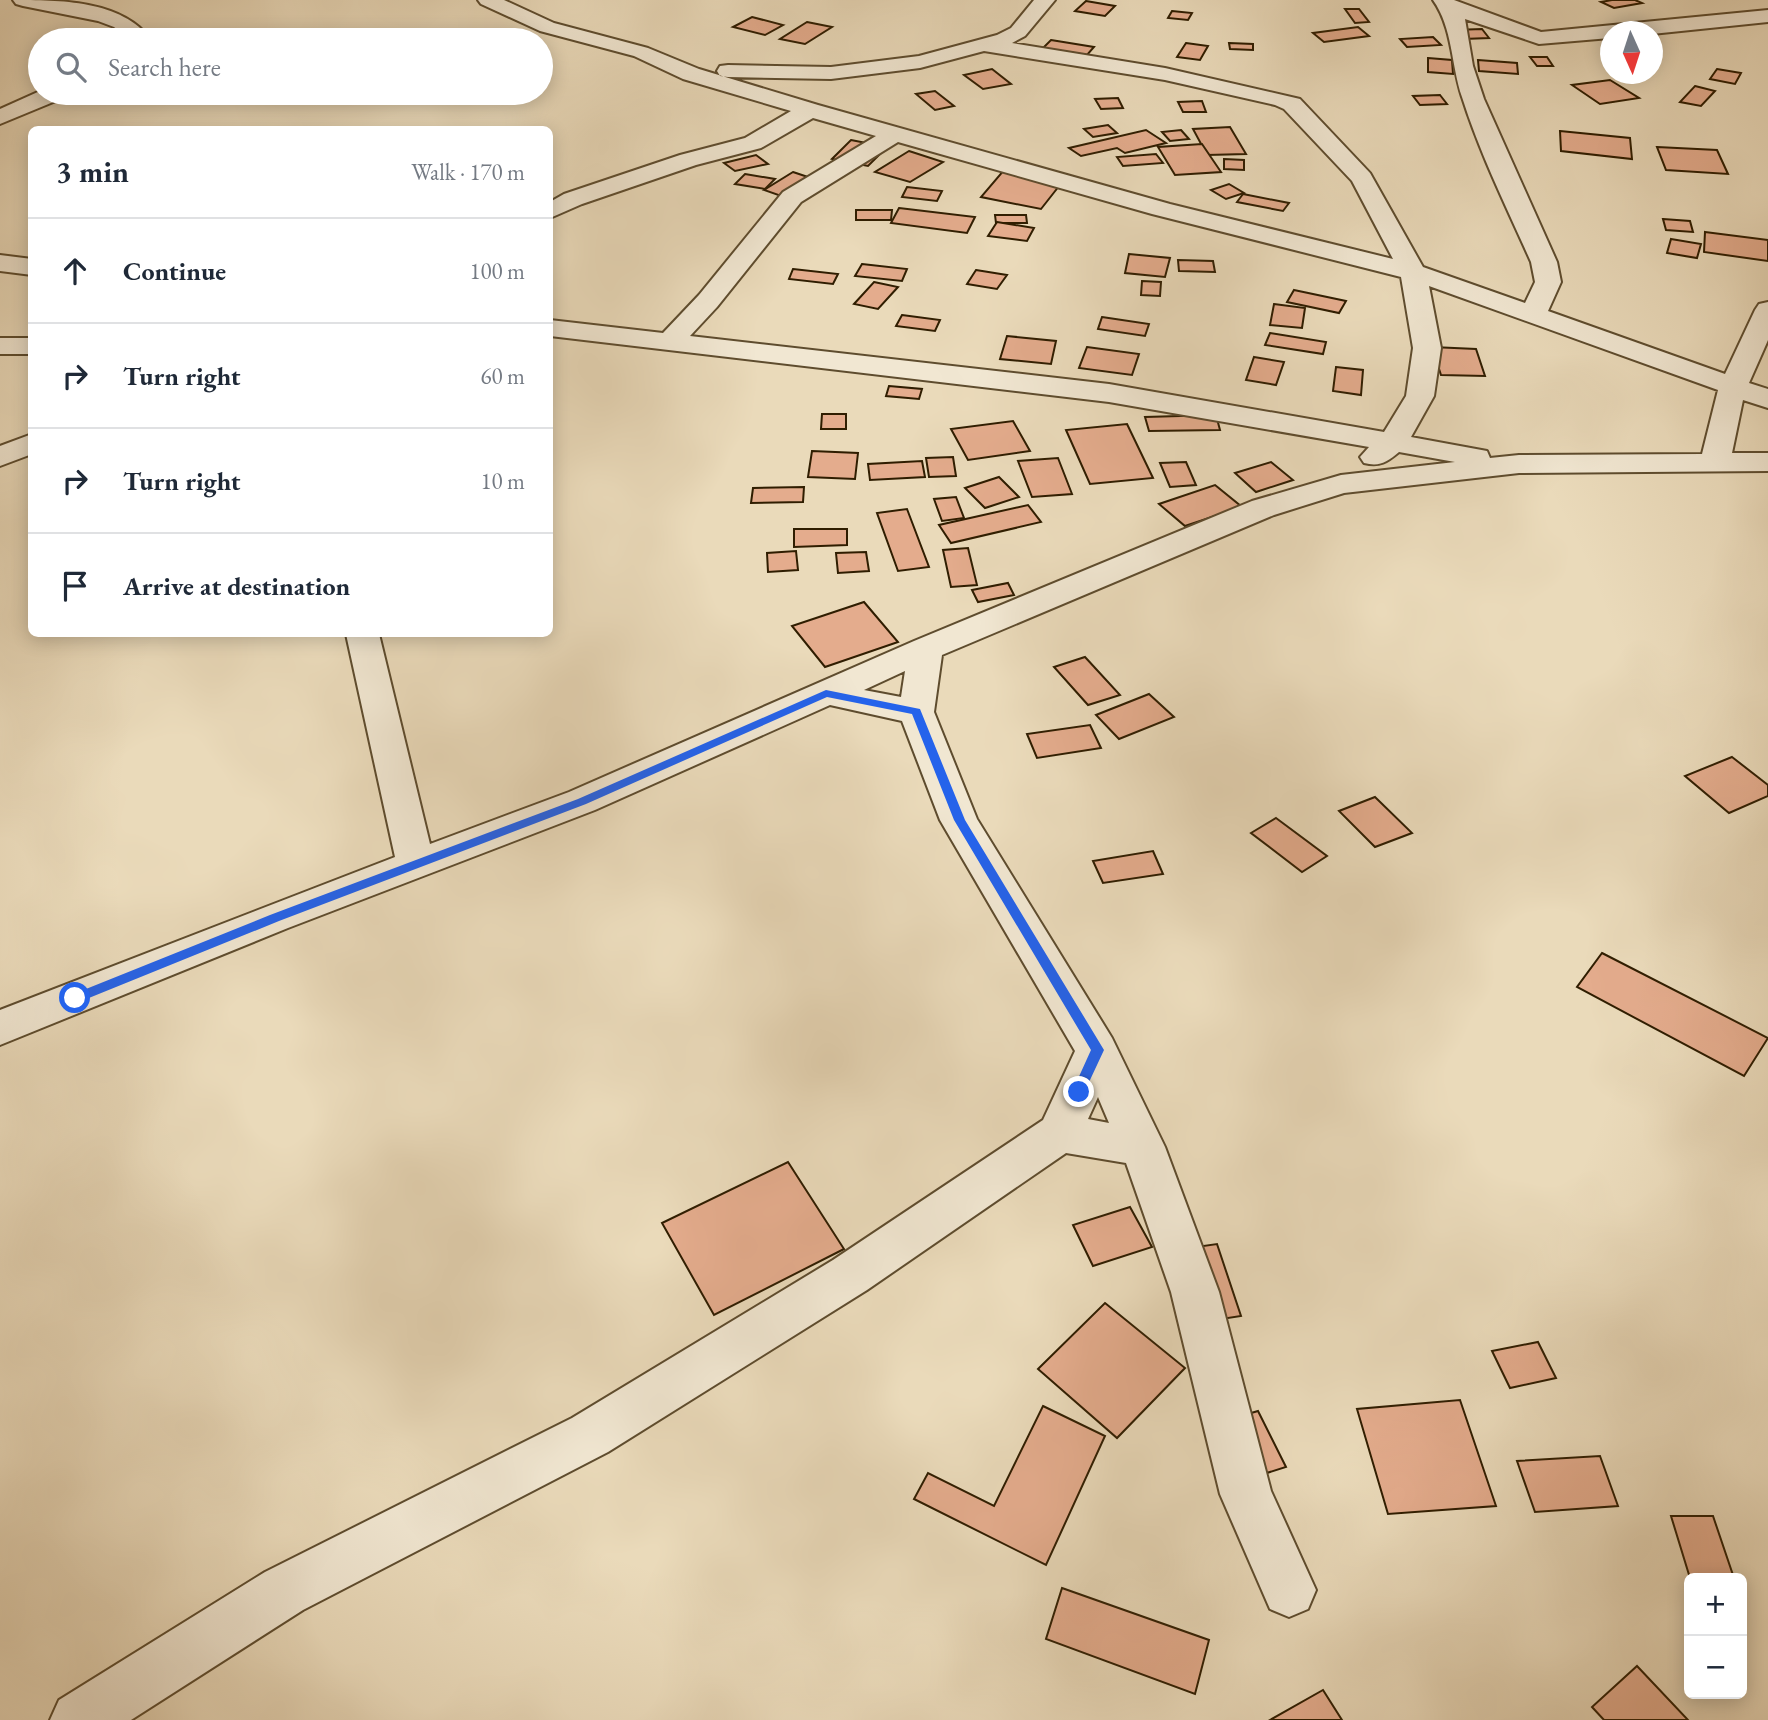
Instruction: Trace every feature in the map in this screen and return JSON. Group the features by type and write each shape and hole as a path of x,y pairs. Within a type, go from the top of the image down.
{"street":[{"path":"23,0 74,9 129,28"},
{"path":"488,0 551,28"},
{"path":"679,69 831,74 871,71 920,62 986,45 1018,32 1045,0"},
{"path":"1448,4 1539,38 1600,33"},
{"path":"1448,4 1456,20 1459,53 1474,104 1544,262 1548,282 1532,316"},
{"path":"1663,27 1768,16"},
{"path":"553,29 641,52 679,69 810,110 1161,209 1413,272 1768,399"},
{"path":"986,45 1214,83 1292,104 1362,178 1413,272 1427,348 1420,396 1393,442 1341,484"},
{"path":"0,117 28,105"},
{"path":"553,209 573,199 688,160 753,143 810,110"},
{"path":"670,341 708,301 792,197 896,133"},
{"path":"0,263 28,266"},
{"path":"1716,461 1733,386 1768,310"},
{"path":"553,328 1109,393 1520,464"},
{"path":"0,346 28,346"},
{"path":"0,457 28,445"},
{"path":"0,1028 416,864 582,802 926,649 1263,508 1341,484 1520,464 1768,462"},
{"path":"363,637 416,864"},
{"path":"926,649 916,712 959,820 1097,1050 1143,1147 1195,1292 1246,1494 1289,1590"},
{"path":"826,693 916,712"},
{"path":"79,1720 284,1591 590,1435 850,1275 1060,1133 1097,1050"},
{"path":"1060,1133 1143,1147"}],"building":[{"path":"1635,0 1642,3 1614,8 1601,2"},
{"path":"1086,1 1115,6 1105,16 1075,11"},
{"path":"1345,9 1359,9 1369,22 1355,23"},
{"path":"1172,11 1192,13 1188,20 1168,18"},
{"path":"752,17 783,25 765,35 733,27"},
{"path":"807,22 832,27 805,44 780,39"},
{"path":"1358,27 1369,36 1324,42 1313,33"},
{"path":"1482,29 1489,38 1463,39 1455,30"},
{"path":"1433,37 1441,45 1407,47 1400,39"},
{"path":"1051,40 1094,47 1087,55 1043,48"},
{"path":"1186,43 1208,46 1200,60 1177,57"},
{"path":"1229,43 1253,44 1253,50 1230,49"},
{"path":"1530,57 1547,57 1553,66 1537,66"},
{"path":"1428,58 1452,60 1453,74 1428,72"},
{"path":"1478,60 1517,63 1518,74 1479,71"},
{"path":"992,69 1011,84 983,89 964,75"},
{"path":"1717,69 1741,73 1735,84 1710,79"},
{"path":"1600,81 1600,84 1616,84 1639,98 1600,104 1572,85"},
{"path":"1695,86 1715,91 1701,106 1680,102"},
{"path":"935,91 954,106 935,110 916,94"},
{"path":"1440,95 1447,104 1420,105 1413,96"},
{"path":"1118,98 1123,108 1101,109 1095,99"},
{"path":"1202,101 1206,112 1183,112 1178,102"},
{"path":"1108,125 1117,133 1093,137 1084,129"},
{"path":"1230,127 1246,154 1207,155 1193,129"},
{"path":"1146,130 1166,143 1125,153 1117,148 1081,156 1069,148"},
{"path":"1181,130 1189,139 1170,141 1162,132"},
{"path":"1560,131 1630,138 1632,159 1561,151"},
{"path":"851,140 887,147 868,166 832,159"},
{"path":"1202,144 1221,172 1175,175 1158,147"},
{"path":"1657,147 1717,150 1728,174 1666,170"},
{"path":"909,151 943,162 910,182 875,172"},
{"path":"1156,154 1163,163 1123,166 1117,157"},
{"path":"756,155 768,164 735,171 724,163"},
{"path":"1224,159 1244,160 1244,170 1224,169"},
{"path":"1004,170 1063,181 1041,209 981,197"},
{"path":"793,172 814,179 784,197 764,190"},
{"path":"745,174 775,179 765,189 735,184"},
{"path":"1229,184 1244,193 1226,199 1211,190"},
{"path":"907,187 942,191 937,201 902,197"},
{"path":"1243,194 1289,203 1283,211 1237,202"},
{"path":"899,208 975,217 967,233 891,223"},
{"path":"856,210 892,210 891,220 856,220"},
{"path":"995,215 1026,215 1027,223 996,223"},
{"path":"1663,219 1690,221 1693,232 1666,230"},
{"path":"997,222 1034,228 1027,241 988,236"},
{"path":"1705,232 1768,240 1768,261 1704,252"},
{"path":"1671,239 1701,244 1697,258 1667,253"},
{"path":"1129,254 1170,258 1165,277 1125,273"},
{"path":"1178,260 1213,261 1215,272 1179,271"},
{"path":"862,264 907,269 902,281 855,276"},
{"path":"793,269 838,274 833,284 789,279"},
{"path":"976,270 1007,275 997,289 967,284"},
{"path":"1142,281 1161,282 1160,296 1141,295"},
{"path":"874,282 898,287 878,309 854,304"},
{"path":"1294,290 1346,301 1339,313 1287,302"},
{"path":"1274,304 1305,308 1302,328 1270,325"},
{"path":"902,315 940,320 935,331 896,326"},
{"path":"1102,317 1149,324 1145,336 1098,329"},
{"path":"1270,333 1326,342 1323,354 1265,345"},
{"path":"1007,336 1056,341 1051,364 1000,359"},
{"path":"1087,347 1139,354 1132,375 1079,368"},
{"path":"1432,347 1476,349 1485,376 1441,375"},
{"path":"1254,357 1284,362 1276,385 1246,380"},
{"path":"1336,367 1363,370 1361,395 1333,391"},
{"path":"889,386 922,389 919,399 886,396"},
{"path":"822,414 846,414 846,429 821,429"},
{"path":"1216,415 1220,430 1149,431 1145,417"},
{"path":"1013,421 1030,451 968,460 951,429"},
{"path":"1127,424 1153,478 1090,484 1066,430"},
{"path":"812,451 858,453 855,479 808,477"},
{"path":"953,457 956,476 929,477 926,458"},
{"path":"1058,458 1072,494 1032,497 1018,461"},
{"path":"922,461 925,477 870,480 868,464"},
{"path":"1186,462 1196,485 1170,487 1160,463"},
{"path":"1271,462 1293,480 1256,492 1235,473"},
{"path":"999,477 1019,497 985,508 965,488"},
{"path":"1215,485 1242,507 1185,526 1159,504"},
{"path":"804,487 803,502 751,503 753,488"},
{"path":"956,497 964,518 942,521 934,499"},
{"path":"1028,505 1041,522 951,543 939,525"},
{"path":"907,509 929,567 898,571 877,513"},
{"path":"794,529 847,529 847,545 794,547"},
{"path":"968,548 977,585 951,587 943,550"},
{"path":"796,551 798,570 768,572 767,553"},
{"path":"866,552 869,571 838,573 836,553"},
{"path":"1008,583 1014,595 978,602 972,590"},
{"path":"864,602 898,642 825,667 792,626"},
{"path":"1085,657 1120,695 1088,705 1054,667"},
{"path":"1149,694 1174,717 1119,739 1096,715"},
{"path":"1090,725 1101,748 1037,758 1027,734"},
{"path":"1732,757 1768,785 1768,796 1729,813 1685,776"},
{"path":"1375,797 1412,833 1375,847 1339,811"},
{"path":"1276,818 1327,856 1302,872 1251,833"},
{"path":"1153,851 1163,874 1103,883 1093,861"},
{"path":"1602,953 1768,1038 1744,1076 1577,987"},
{"path":"788,1162 844,1249 714,1315 662,1223"},
{"path":"1130,1207 1152,1247 1093,1266 1073,1225"},
{"path":"1217,1244 1241,1316 1183,1325 1161,1252"},
{"path":"1105,1303 1185,1368 1117,1438 1038,1369"},
{"path":"1538,1342 1556,1378 1510,1388 1492,1351"},
{"path":"1460,1400 1496,1506 1388,1514 1357,1409"},
{"path":"1043,1406 1105,1436 1046,1565 914,1499 928,1473 994,1506"},
{"path":"1258,1411 1286,1467 1244,1480 1217,1423"},
{"path":"1600,1456 1618,1506 1535,1512 1517,1461"},
{"path":"1671,1516 1713,1516 1732,1573 1688,1573"},
{"path":"1062,1588 1209,1640 1195,1694 1046,1639"},
{"path":"1637,1666 1688,1720 1604,1720 1592,1707"},
{"path":"1323,1690 1342,1720 1270,1720"}],"route":[{"path":"75,998 274,918 582,802 826,693 916,712 959,820 1097,1050 1079,1092"}]}
